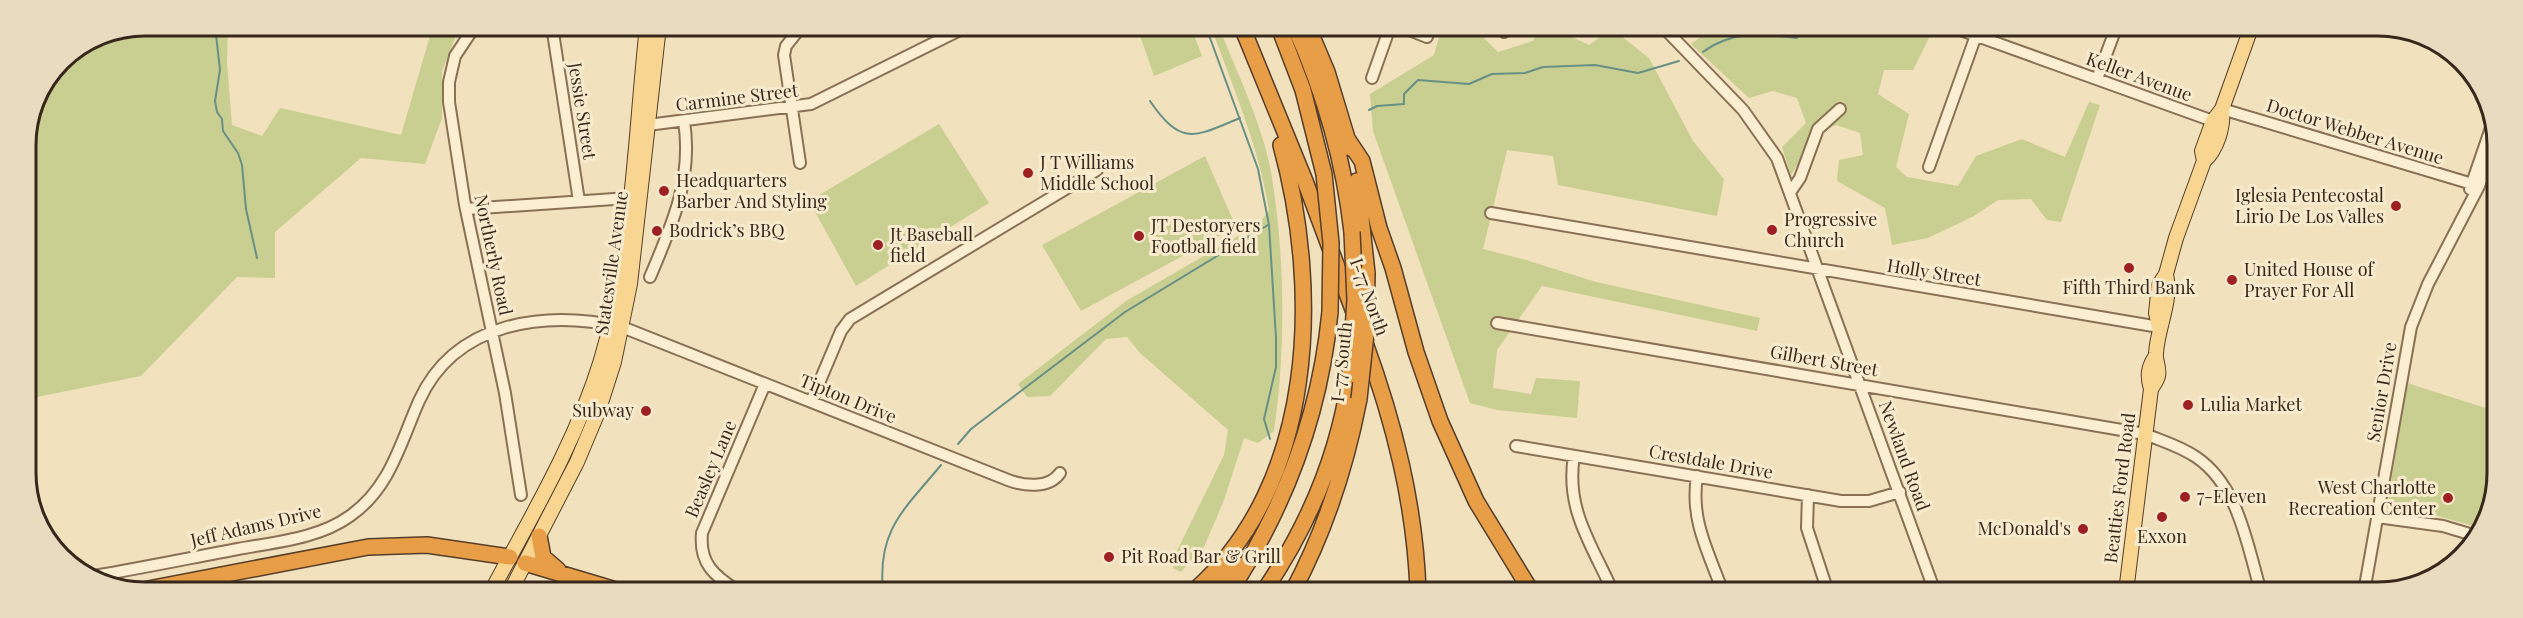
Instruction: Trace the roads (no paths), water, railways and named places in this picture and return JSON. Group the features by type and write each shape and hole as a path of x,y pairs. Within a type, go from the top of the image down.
{"highway":[{"name":"I-77 North","path":"1245,36 1305,181 1387,406 1410,505 1417,582"},
{"path":"1236,582 1279,506 1298,459 1313,410 1330,312 1331,243 1324,174 1303,90 1282,36"},
{"path":"1270,582 1296,539 1318,494 1339,432 1350,375 1355,300 1352,232 1344,176 1333,131 1298,36"},
{"name":"I-77 South","path":"1297,582 1333,499 1347,452 1359,399 1366,334 1367,273 1362,212 1348,140 1327,72 1312,36"},
{"path":"1202,582 1233,548 1260,504 1286,435 1299,374 1305,310 1301,236 1292,188 1264,85"},
{"path":"1348,140 1362,161 1378,228 1393,268 1416,352 1440,421 1476,501 1526,582"},
{"path":"1223,582 1245,557 1279,506"},
{"path":"539,536 543,557 563,573"},
{"path":"185,582 368,547 427,545 510,557"},
{"path":"525,563 591,582"}],"main road":[{"name":"Statesville Avenue","path":"497,582 578,423 617,325 631,277 646,36"},
{"name":"Statesville Avenue","path":"516,582 595,420 610,378 629,198 658,36"},
{"name":"Beatties Ford Road","path":"2204,161 2202,151 2212,121 2222,109 2248,36"},
{"name":"Beatties Ford Road","path":"2127,582 2151,389 2157,380 2159,368 2155,357 2159,327 2166,314 2169,287 2166,274 2176,238 2204,161 2211,155 2216,142 2223,120 2222,109"},
{"path":"510,557 525,563"}],"street":[{"name":"Northerly Road","path":"468,36 455,56 449,89 466,209 505,393 521,495"},
{"name":"Jessie Street","path":"554,36 579,201"},
{"path":"793,36 784,52 800,163"},
{"name":"Carmine Street","path":"642,126 791,109 822,100 948,36"},
{"path":"1372,78 1387,36"},
{"name":"Newland Road","path":"1672,36 1753,121 1777,158 1791,191 1932,582"},
{"path":"1929,167 1977,36"},
{"name":"Keller Avenue","path":"1988,36 2212,121"},
{"path":"2097,79 2113,36"},
{"path":"1791,191 1800,178 1818,129 1840,109"},
{"name":"Doctor Webber Avenue","path":"2222,109 2475,185"},
{"path":"650,277 678,211 683,191 688,148 684,121"},
{"name":"Senior Drive","path":"2366,582 2411,327 2428,284 2467,207 2487,144"},
{"name":"Senior Drive","path":"2475,185 2487,159"},
{"path":"811,402 841,331 850,320 1097,170"},
{"path":"466,209 629,198"},
{"name":"Holly Street","path":"1491,213 2159,327"},
{"name":"Jeff Adams Drive","path":"105,574 308,535 348,517 369,501 388,475 420,399 437,371 460,348 492,330 526,322 552,320 617,325"},
{"name":"Gilbert Street","path":"1497,323 2145,434 2194,456 2221,481 2238,515 2258,582"},
{"name":"Tipton Drive","path":"617,325 1016,483 1048,482 1060,473"},
{"name":"Beasley Lane","path":"723,582 710,570 702,552 702,533 765,384"},
{"name":"Crestdale Drive","path":"1516,446 1855,502 1900,492"},
{"path":"1574,456 1570,476 1574,506 1608,582"},
{"path":"1697,476 1693,502 1696,518 1719,582"},
{"path":"1808,495 1807,528 1825,582"},
{"path":"2377,517 2443,526 2468,534"}],"waterway":[{"path":"216,36 220,70 215,101 217,112 222,119 223,131 238,153 242,165 246,209 257,258"},
{"path":"1209,36 1258,169 1269,225 1276,338 1276,367 1264,419 1270,439"},
{"path":"1703,52 1725,40 1742,36"},
{"path":"1780,36 1797,38"},
{"path":"1369,110 1377,106 1404,104 1404,94 1418,80 1469,84 1492,74 1525,73 1543,67 1595,65 1638,73 1679,61"},
{"path":"1150,101 1171,126 1190,134 1212,130 1240,118"},
{"path":"958,444 971,429 1125,312 1268,225"},
{"path":"883,582 884,551 889,535 905,508 941,465"}],"place":[{"name":"J T Williams Middle School","path":"1028,173"},
{"name":"Headquarters Barber And Styling","path":"664,191"},
{"name":"Iglesia Pentecostal Lirio De Los Valles","path":"2396,206"},
{"name":"Progressive Church","path":"1772,230"},
{"name":"Bodrick’s BBQ","path":"657,231"},
{"name":"JT Destoryers Football field","path":"1139,236"},
{"name":"Jt Baseball field","path":"878,245"},
{"name":"Fifth Third Bank","path":"2129,268"},
{"name":"United House of Prayer For All","path":"2232,280"},
{"name":"Lulia Market","path":"2188,405"},
{"name":"Subway","path":"646,411"},
{"name":"7-Eleven","path":"2185,497"},
{"name":"West Charlotte Recreation Center","path":"2448,498"},
{"name":"Exxon","path":"2162,517"},
{"name":"McDonald's","path":"2083,529"},
{"name":"Pit Road Bar & Grill","path":"1109,557"}]}
